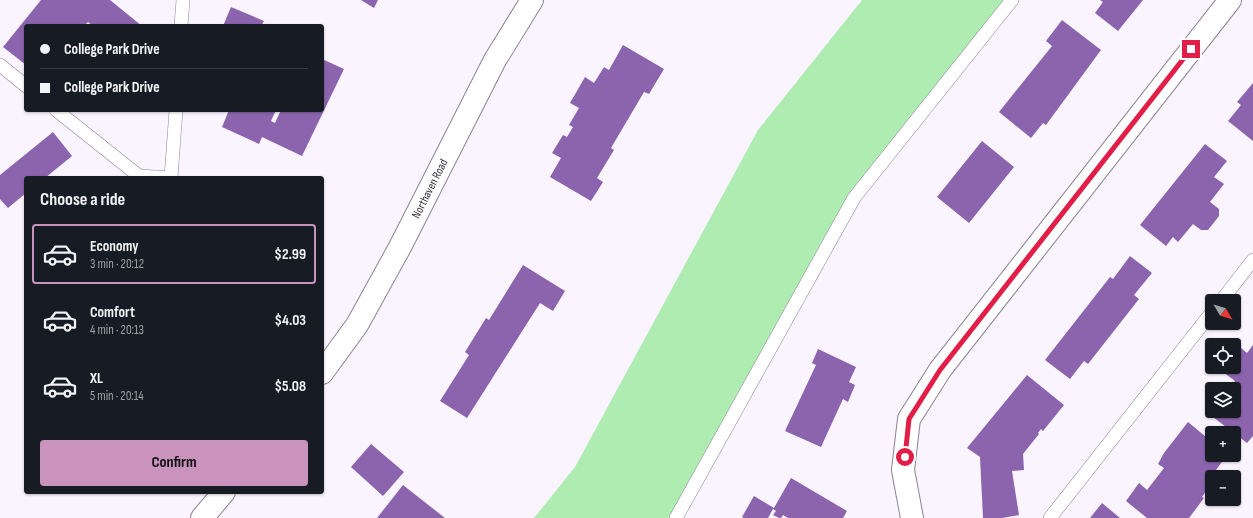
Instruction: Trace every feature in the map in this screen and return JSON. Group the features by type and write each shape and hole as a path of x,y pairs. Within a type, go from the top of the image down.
{"street":[{"name":"Northaven Road","path":"324,370 360,319 400,247 495,60 532,0"},
{"path":"912,518 903,470 909,419 940,370 1230,0"},
{"path":"202,518 222,494"}],"lane":[{"path":"181,24 183,0"},
{"path":"676,518 854,198 1012,0"},
{"path":"0,65 24,84"},
{"path":"59,112 139,176"},
{"path":"171,176 176,112"},
{"path":"1226,294 1253,260"},
{"path":"1050,518 1205,321"}],"green space":[{"path":"862,0 1005,0 852,193 669,518 534,518 575,467 758,130"}],"building":[{"path":"41,0 110,0 140,24 90,24 88,22 86,24 24,24 24,63 3,47"},
{"path":"361,0 378,0 374,8"},
{"path":"1100,0 1143,0 1118,31 1095,13 1103,2"},
{"path":"231,7 264,21 262,24 224,24"},
{"path":"1062,20 1101,50 1046,125 1043,123 1031,138 999,112 1052,46 1046,41"},
{"path":"623,45 664,69 649,94 644,92 611,148 614,150 597,178 603,182 591,201 550,177 561,158 552,153 563,135 567,137 573,127 569,125 579,108 570,103 585,77 594,83 604,67 609,70"},
{"path":"324,60 344,69 324,110"},
{"path":"1253,83 1253,141 1228,121 1241,105 1237,102"},
{"path":"228,112 275,112 271,121 275,123 280,112 323,112 302,156 262,137 259,144 222,127"},
{"path":"53,132 72,156 47,176 24,176 24,195 8,208 0,199 0,175"},
{"path":"982,141 1014,167 969,223 937,197"},
{"path":"1205,144 1227,161 1214,177 1224,184 1210,202 1219,209 1219,216 1208,230 1201,230 1193,224 1178,242 1173,237 1166,246 1140,225"},
{"path":"1130,256 1152,273 1134,295 1139,299 1088,364 1084,361 1070,379 1045,360 1110,277 1113,279"},
{"path":"523,265 565,291 553,311 540,303 467,418 440,401 469,355 465,352 486,318 489,320"},
{"path":"1253,345 1253,436 1247,443 1241,438 1241,426 1225,426 1214,418 1241,418 1241,382 1234,382 1235,381 1226,374 1241,374 1241,348 1247,353"},
{"path":"818,349 856,367 849,382 855,385 848,402 843,399 821,447 785,431 816,365 812,363"},
{"path":"1027,375 1064,405 1043,431 1041,429 1038,433 1039,434 1023,454 1024,470 1012,471 1019,515 1002,518 983,518 980,457 967,448"},
{"path":"1188,422 1205,436 1205,462 1222,462 1216,470 1205,470 1205,493 1202,497 1204,498 1189,518 1147,518 1126,501 1139,483 1147,490 1164,468 1158,464 1164,453"},
{"path":"371,444 404,472 383,496 351,467"},
{"path":"791,478 847,511 843,518 788,518 783,515 779,518 773,515 776,511 773,509 768,518 742,517 754,496 774,508"},
{"path":"403,485 445,518 377,518"},
{"path":"1102,503 1120,518 1090,518"}],"route":[{"path":"905,457 909,419 940,370 1191,49"}]}
